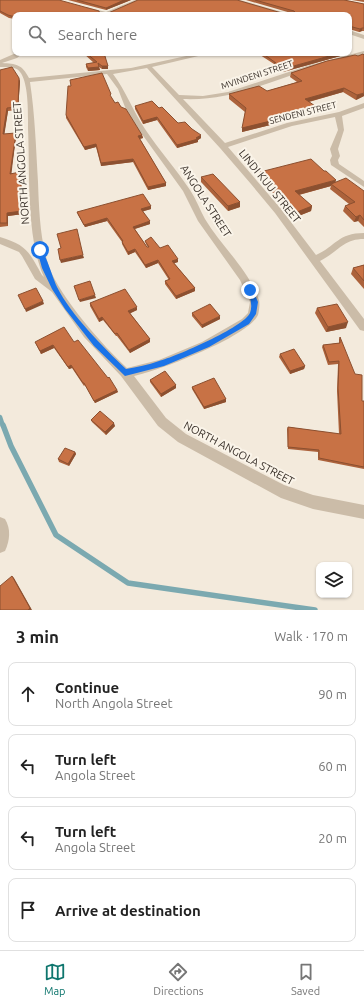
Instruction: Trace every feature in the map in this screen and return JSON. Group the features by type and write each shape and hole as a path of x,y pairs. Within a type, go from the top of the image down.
{"street":[{"path":"109,12 139,0"},
{"path":"235,0 280,12"},
{"path":"79,6 98,12"},
{"path":"352,33 364,37"},
{"name":"MVINDENI STREET","path":"178,97 203,98 229,94 312,66 364,53"},
{"path":"0,63 16,56"},
{"path":"0,63 15,66 22,70 27,80 109,72 148,66 194,56"},
{"name":"LINDI KUU STREET","path":"148,66 223,146 278,211 364,327"},
{"name":"ANGOLA STREET","path":"109,72 121,89 128,107 142,130 187,191 202,221 244,279 255,302 253,314 246,322 206,345 161,364 125,373"},
{"name":"NORTH ANGOLA STREET","path":"27,80 35,207 40,250 45,268 55,289 88,334 125,373 162,422 182,438 281,491 313,502 364,512"},
{"name":"SENDENI STREET","path":"223,146 239,142 270,130 338,114 364,105"},
{"path":"338,114 341,130 334,149 336,156 334,165 364,185"},
{"path":"313,260 329,252 340,241 347,237 364,236"},
{"path":"0,240 22,250 26,254 38,277 55,289"},
{"path":"0,524 2,530 0,546"}],"building":[{"path":"0,0 59,0 99,12 12,12 12,16 0,11"},
{"path":"77,0 124,0 106,8"},
{"path":"138,0 237,0 278,12 111,12"},
{"path":"255,0 344,0 364,4 364,28 360,29 352,27 352,12 295,12"},
{"path":"355,55 364,55 364,93 357,95 344,88 305,99 318,108 242,128 246,108 229,94 259,86 267,91 302,81 291,73 327,61"},
{"path":"90,56 105,56 108,66 102,66 98,63 99,67 88,68 86,64 97,62"},
{"path":"266,56 329,56 283,69 274,63 276,63"},
{"path":"12,67 19,78 18,107 7,108 3,134 16,133 10,174 20,172 22,211 7,213 7,223 0,223 0,70"},
{"path":"102,73 111,94 110,95 115,103 118,102 121,107 126,109 142,135 138,136 166,183 148,187 133,159 101,163 96,144 84,147 66,115 68,86 71,86 70,80"},
{"path":"152,101 159,108 162,107 178,123 185,122 201,135 196,138 198,139 177,145 157,117 143,121 135,106"},
{"path":"311,159 336,180 295,191 312,206 297,212 282,198 260,172"},
{"path":"213,174 240,202 228,206 201,177"},
{"path":"346,178 364,191 364,220 360,215 356,217 345,206 355,202 331,184"},
{"path":"143,194 151,206 141,209 150,221 133,227 147,247 149,247 145,241 151,237 160,248 168,245 178,259 172,261 195,288 176,296 165,281 170,279 158,260 145,265 135,249 128,252 122,242 123,241 107,218 84,225 77,212"},
{"path":"77,229 83,255 60,260 58,249 61,248 57,234"},
{"path":"364,265 364,281 353,268"},
{"path":"90,281 95,295 79,300 74,286"},
{"path":"36,288 43,301 25,309 18,295"},
{"path":"125,289 137,307 128,311 150,339 129,350 117,333 115,334 102,317 99,319 90,303"},
{"path":"210,304 220,316 202,325 192,313"},
{"path":"337,304 348,322 328,327 317,308"},
{"path":"64,327 74,342 78,340 108,378 109,377 117,390 94,401 84,383 71,365 68,367 53,345 40,351 35,342"},
{"path":"340,337 355,374 362,375 362,401 364,401 364,467 319,458 319,450 288,447 288,427 341,434 338,388 339,361 329,362 323,345 340,343"},
{"path":"294,349 305,366 290,371 280,354"},
{"path":"165,371 176,385 161,394 150,380"},
{"path":"214,378 226,399 204,407 192,387"},
{"path":"100,411 114,423 105,432 91,420"},
{"path":"65,448 75,452 68,464 58,459"},
{"path":"12,576 30,608 28,610 0,610 0,586"}],"waterway":[{"path":"0,417 3,426"},
{"path":"3,425 11,446 56,535 128,583 315,610"}],"route":[{"path":"40,250 45,268 55,289 68,308 96,344 125,373 161,364 206,345 246,322 253,314 255,302 250,290"}]}
